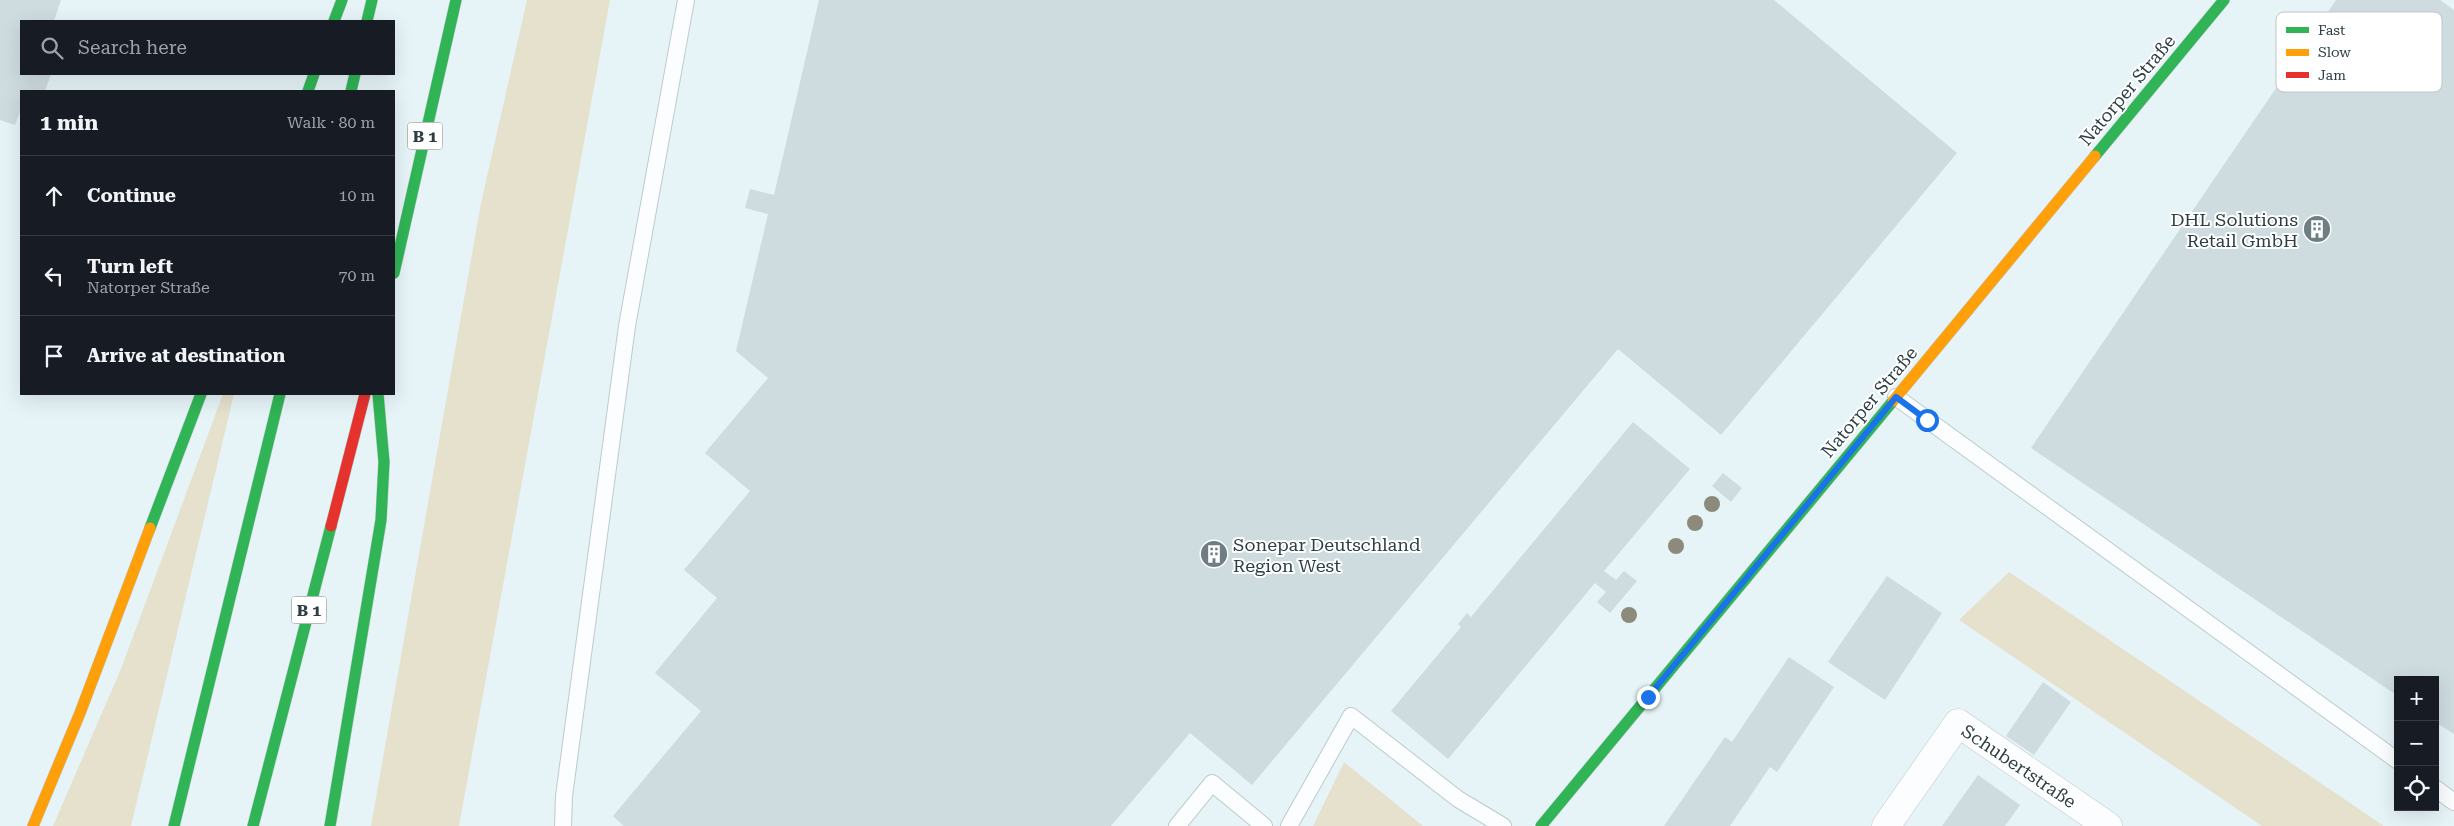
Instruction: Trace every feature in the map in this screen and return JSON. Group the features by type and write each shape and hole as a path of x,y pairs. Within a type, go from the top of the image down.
{"main road":[{"path":"334,20 342,0"},
{"path":"367,20 372,0"},
{"name":"B 1","path":"395,269 456,0"},
{"name":"Natorper Straße","path":"1541,826 2224,0"},
{"path":"308,90 314,75"},
{"path":"351,90 355,75"},
{"path":"33,826 80,713 201,395"},
{"path":"174,826 280,395"},
{"name":"B 1","path":"253,826 365,395"},
{"path":"330,826 381,520 384,462 378,395"}],"street":[{"name":"Schubertstraße","path":"1886,826 1958,723 2108,826"}],"lane":[{"path":"562,826 565,786 627,326 686,0"},
{"path":"1896,397 2394,758"},
{"path":"1289,826 1351,716 1458,799 1503,826"},
{"path":"1177,826 1212,783 1264,826"},
{"path":"2439,791 2454,802"}],"shaded area":[{"path":"527,0 610,0 459,826 371,826 481,203"},
{"path":"223,395 234,395 131,826 53,826 121,669"},
{"path":"2009,572 2384,826 2262,826 1959,620"},
{"path":"1344,762 1423,826 1313,826"}],"building":[{"path":"0,0 61,0 54,20 20,20 20,75 51,75 45,90 20,90 20,112 15,125 0,120"},
{"path":"819,0 1774,0 1957,153 1721,435 1618,349 1252,785 1190,733 1111,826 624,826 613,816 701,711 655,673 717,598 684,570 750,491 705,453 768,378 736,351 768,214 745,208 750,189 774,195"},
{"name":"DHL Solutions Retail GmbH","path":"2336,0 2440,0 2454,10 2454,734 2439,725 2439,676 2394,676 2394,693 2031,448 2276,88 2276,92 2442,92 2442,12 2328,12"},
{"path":"1633,422 1690,469 1604,571 1616,580 1624,571 1637,581 1610,613 1597,602 1606,592 1595,583 1448,759 1391,711 1461,627 1458,624 1467,613 1471,617"},
{"path":"1723,473 1742,488 1731,502 1712,486"},
{"path":"1887,576 1942,613 1885,700 1828,662"},
{"path":"1789,657 1834,687 1777,772 1770,767 1730,826 1664,826 1725,737 1732,742"},
{"path":"2043,682 2071,702 2034,755 2006,736"},
{"path":"1978,775 2020,805 2005,826 1942,826"}],"traffic: fast":[{"path":"334,20 342,0"},
{"path":"367,20 372,0"},
{"path":"395,269 456,0"},
{"path":"2095,156 2224,0"},
{"path":"308,90 314,75"},
{"path":"351,90 355,75"},
{"path":"150,528 201,395"},
{"path":"174,826 280,395"},
{"path":"330,826 381,520 384,462 378,395"},
{"path":"1541,826 1893,401"},
{"path":"253,826 331,526"}],"traffic: slow":[{"path":"1893,401 2095,156"},
{"path":"33,826 80,713 150,528"}],"traffic: jam":[{"path":"331,526 365,395"}],"place":[{"name":"DHL Solutions Retail GmbH","path":"2317,229"},
{"name":"Sonepar Deutschland Region West","path":"1214,554"}],"route":[{"path":"1648,697 1896,397 1927,420"}]}
